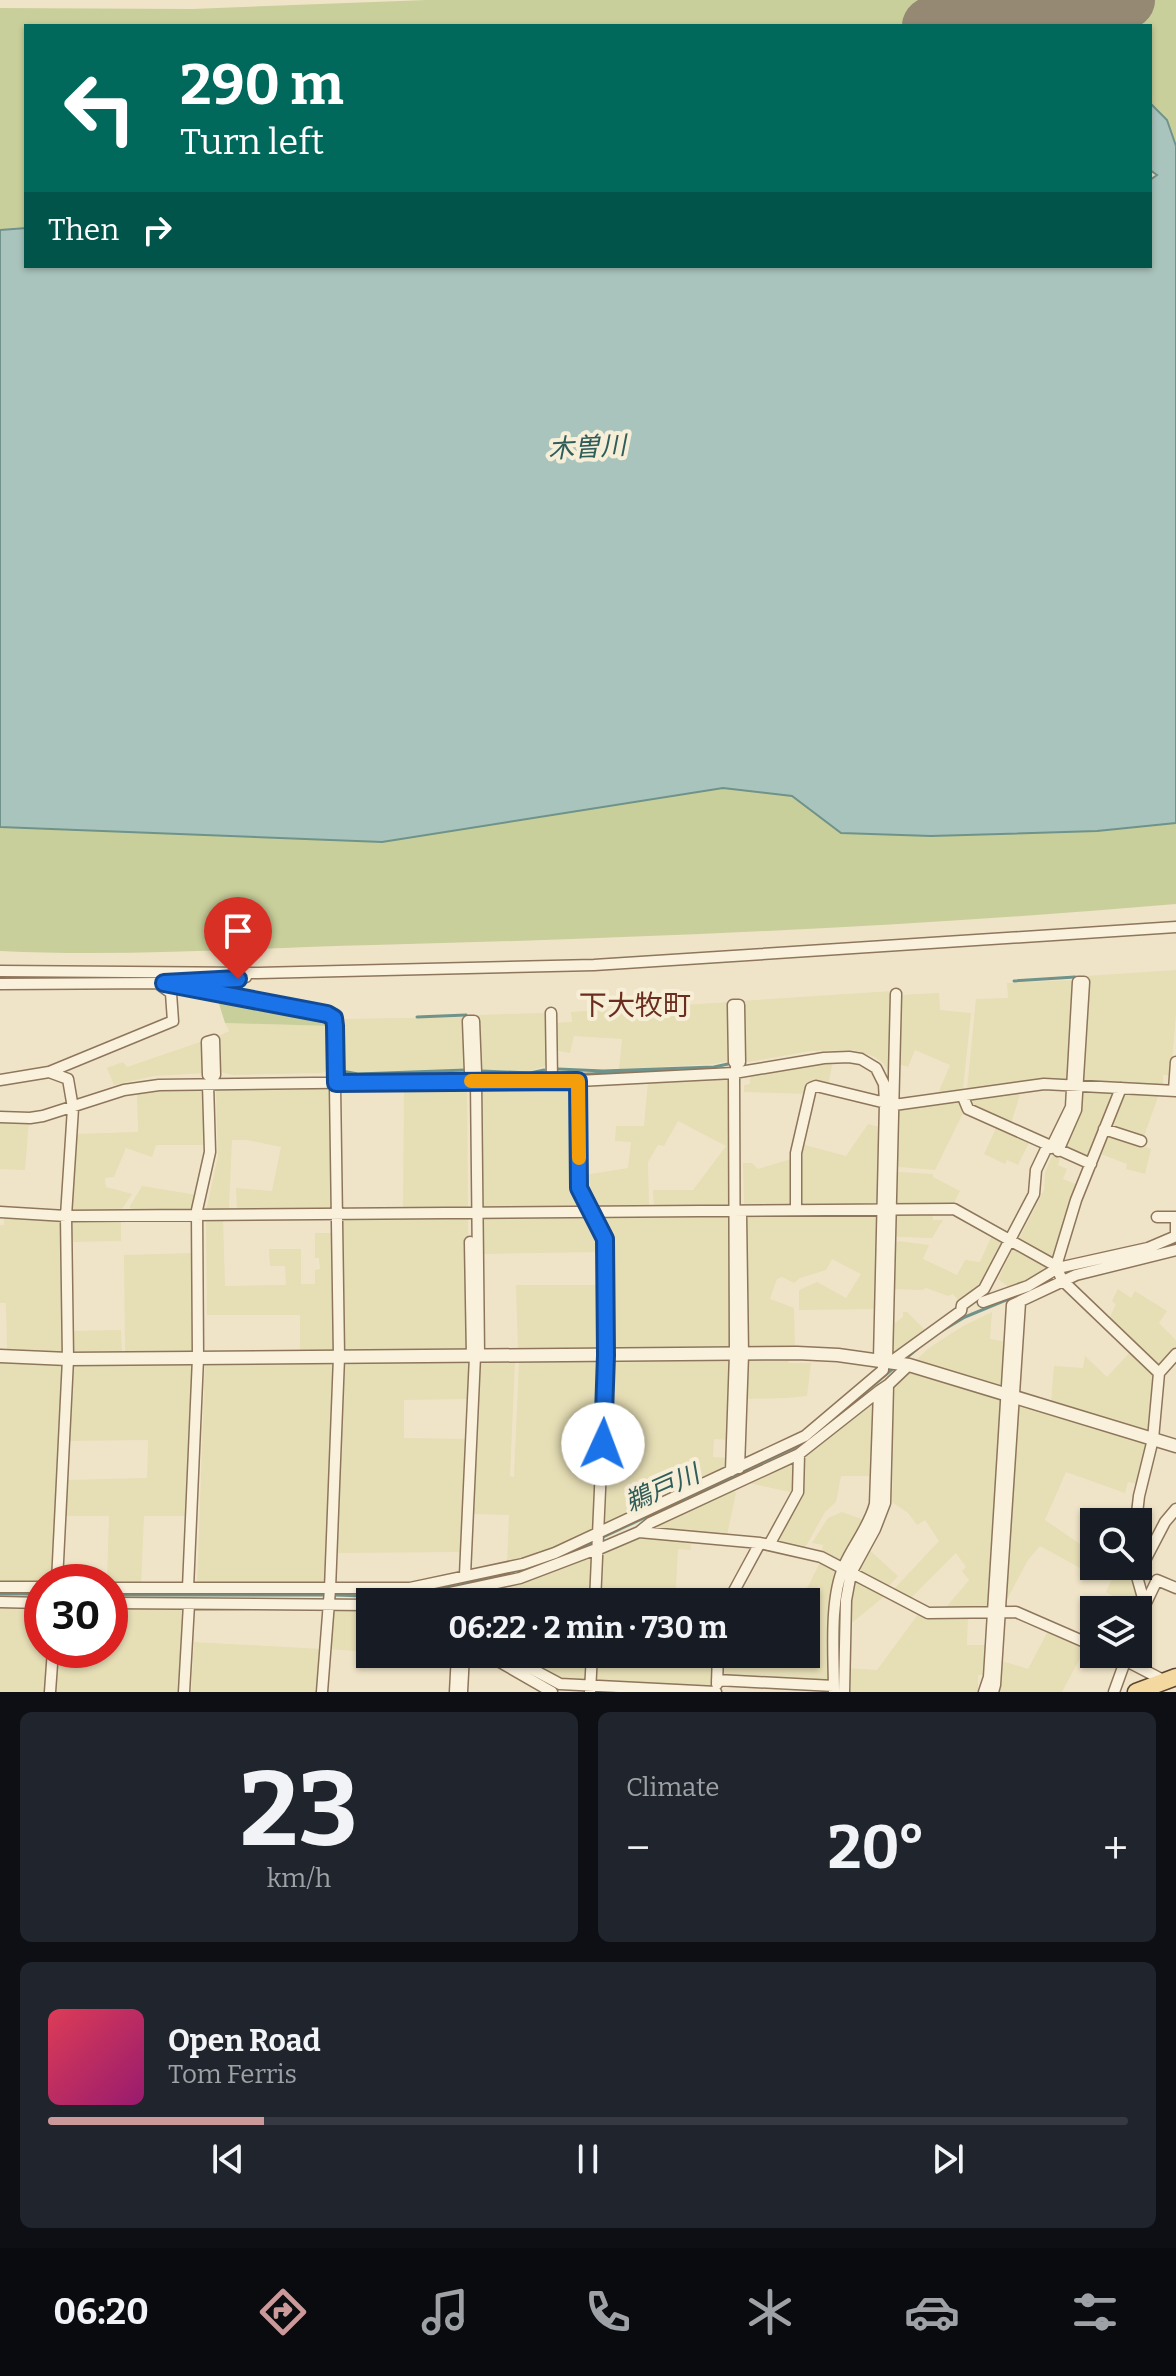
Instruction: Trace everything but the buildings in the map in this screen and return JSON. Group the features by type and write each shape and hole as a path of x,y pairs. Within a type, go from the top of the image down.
{"main road":[{"path":"1136,1692 1170,1679"}],"street":[{"path":"0,971 258,973 594,965 1176,927"},
{"path":"0,984 161,983 238,979 258,973"},
{"path":"980,1298 1041,1191 1043,1172 1052,1149 1076,1110 1075,1086 1078,982 1084,982 1075,1086"},
{"path":"0,1080 49,1072 173,1021 171,993 161,983"},
{"path":"161,983 327,1014 334,1018 339,1357 322,1692"},
{"path":"717,1680 837,1690 847,1570 875,1529 885,1503 883,1388 893,1362 887,1208 896,994"},
{"path":"735,1470 739,1354 737,1071 734,1062 733,1005 739,1005 740,1062 737,1071"},
{"path":"551,1013 552,1080"},
{"path":"0,1117 30,1118 138,1087 211,1082 578,1081 737,1071 824,1058 861,1059 876,1068 889,1104"},
{"path":"796,1208 796,1153 811,1088 816,1086 889,1104 963,1097 1044,1084 1175,1090 1176,1062"},
{"path":"49,1072 68,1079 73,1108 66,1216 68,1359 58,1564"},
{"path":"465,1575 475,1356 472,1079"},
{"path":"578,1081 579,1188 605,1239 606,1355 596,1588"},
{"path":"191,1588 201,1358 200,1214 210,1152 211,1082"},
{"path":"1059,1272 1091,1164 1121,1088"},
{"path":"963,1097 968,1109 1091,1164"},
{"path":"1104,1129 1141,1141"},
{"path":"0,1212 66,1216 954,1209 1012,1241 1059,1272 1159,1373"},
{"path":"475,1588 520,1578 599,1542 805,1436 883,1370 961,1311 962,1305 1028,1286 1059,1272 1148,1248 1176,1236 1176,1217 1157,1217"},
{"path":"984,1692 989,1677 995,1612 1010,1394 1020,1302 1059,1272 1176,1250"},
{"path":"0,1356 68,1359 797,1353 893,1362 1010,1394 1176,1446"},
{"path":"1138,1508 1153,1439 1159,1373 1176,1354"},
{"path":"639,1532 650,1523 799,1454 883,1388"},
{"path":"737,1588 798,1492 799,1454"},
{"path":"1152,1547 1176,1509"},
{"path":"128,1603 192,1604 329,1597 410,1588 523,1564 639,1532 764,1544 821,1557 928,1613 1016,1612 1080,1640"},
{"path":"1149,1596 1157,1580 1176,1588"},
{"path":"0,1587 24,1587"},
{"path":"128,1588 191,1588 329,1597 356,1602"},
{"path":"0,1602 24,1603"},
{"path":"187,1692 192,1604"},
{"path":"993,1692 995,1612"},
{"path":"50,1692 52,1668"},
{"path":"455,1692 456,1668"},
{"path":"462,1692 463,1668"},
{"path":"510,1668 552,1692"},
{"path":"528,1668 553,1682 590,1689 708,1692 716,1692 717,1668"},
{"path":"590,1689 591,1668"},
{"path":"1114,1692 1123,1668"},
{"path":"1148,1668 1170,1679"}],"shaded area":[{"path":"1176,970 1171,1075 1163,1075 1163,1086 1081,1081 1086,976"},
{"path":"1076,980 1068,1081 967,1089 976,999 1008,998 1007,983"},
{"path":"893,991 891,1076 875,1057 854,1050 810,1051 749,1062 743,1060 740,1001"},
{"path":"939,993 940,1010 971,1013 963,1090 937,1096 950,1065 915,1050 908,1067 898,1064 900,995"},
{"path":"731,1002 732,1060 715,1064 619,1069 622,1039 574,1036 570,1053 554,1050 555,1023 572,1022 571,1012"},
{"path":"547,1013 548,1065 530,1071 478,1068 477,1015"},
{"path":"465,1017 467,1068 457,1071 358,1073 340,1068 339,1024 344,1019"},
{"path":"225,1023 331,1026 333,1067 322,1073 232,1075 217,1071 215,1038 229,1031"},
{"path":"206,1040 207,1073 154,1076 114,1085 107,1068 123,1062 127,1067"},
{"path":"833,1061 828,1086 811,1081 807,1094 744,1092 744,1085 750,1084 750,1073"},
{"path":"727,1077 731,1081 730,1207 654,1206 653,1190 693,1190 726,1146 678,1121 664,1146 658,1145 648,1162 649,1205 646,1208 598,1209 585,1185 585,1175 628,1168 631,1142 615,1141 616,1126 644,1126 648,1081"},
{"path":"480,1083 573,1084 584,1208 480,1209"},
{"path":"467,1084 468,1206 465,1210 403,1211 404,1085"},
{"path":"330,1085 334,1208 237,1211 236,1188 272,1191 281,1147 232,1140 229,1209 206,1211 218,1156 216,1089"},
{"path":"205,1086 208,1145 156,1145 152,1157 126,1148 114,1177 105,1178 106,1187 132,1194 120,1212 70,1211 75,1134 138,1132 137,1090"},
{"path":"1080,1089 1113,1090 1115,1094 1087,1160 1060,1150"},
{"path":"1021,1092 1010,1126 969,1106 969,1098"},
{"path":"1124,1092 1159,1094 1143,1139 1109,1126"},
{"path":"960,1100 964,1111 935,1170 895,1164 896,1112 899,1108"},
{"path":"0,1120 29,1120 25,1170 0,1169"},
{"path":"868,1124 882,1128 880,1202 876,1206 800,1206 801,1144 846,1156"},
{"path":"997,1126 1030,1141 1018,1165 1007,1160 1005,1164 984,1154"},
{"path":"1106,1135 1151,1149 1145,1174 1126,1169 1127,1164 1098,1153"},
{"path":"1054,1152 1061,1155 1058,1165 1067,1169 1063,1179 1078,1185 1054,1257 1049,1260 1018,1241 1044,1190 1045,1172"},
{"path":"794,1158 794,1203 790,1207 747,1207 744,1204 743,1163 752,1163 758,1169"},
{"path":"899,1172 933,1174 933,1177 960,1191 953,1205 897,1206 895,1175"},
{"path":"142,1186 197,1195 194,1209 130,1211"},
{"path":"876,1210 880,1215 878,1309 799,1310 799,1290 817,1282 846,1298 861,1274 832,1259 826,1270 794,1283 782,1277 777,1279 770,1299 794,1308 795,1346 748,1349 745,1346 745,1212"},
{"path":"730,1211 734,1346 730,1350 612,1349 609,1238 600,1216"},
{"path":"932,1211 933,1220 943,1220 932,1238 898,1237 894,1233 895,1213"},
{"path":"587,1213 603,1239 603,1252 480,1254 481,1214"},
{"path":"4,1215 62,1218 64,1353 61,1356 7,1352 6,1303 0,1303 0,1225 4,1225"},
{"path":"340,1216 468,1216 470,1350 343,1353"},
{"path":"121,1217 121,1241 69,1242 69,1220"},
{"path":"206,1218 223,1218 225,1286 286,1285 285,1266 270,1266 269,1249 301,1249 301,1284 315,1284 315,1270 320,1269 319,1258 315,1258 315,1233 333,1233 334,1354 300,1354 300,1315 207,1315"},
{"path":"993,1233 1004,1243 980,1289 960,1302 953,1294 948,1296 926,1288 894,1289 894,1244 899,1241 929,1245 923,1259 957,1275 965,1260 980,1262"},
{"path":"1017,1247 1050,1266 1048,1271 1010,1288 998,1279 1013,1248"},
{"path":"196,1253 197,1352 125,1354 124,1255"},
{"path":"516,1285 603,1285 603,1347 600,1350 518,1352"},
{"path":"1118,1289 1131,1298 1135,1291 1167,1311 1159,1323 1176,1340 1176,1349 1161,1365 1109,1319"},
{"path":"903,1312 907,1312 926,1331 894,1354 893,1324 903,1317"},
{"path":"992,1312 990,1339 1007,1342 1004,1383 1001,1387 915,1361 963,1326"},
{"path":"121,1330 122,1353 74,1355 71,1351 70,1331"},
{"path":"1132,1350 1154,1372 1150,1431 1051,1402 1054,1366 1083,1368 1085,1356 1107,1377"},
{"path":"730,1358 729,1440 714,1439 713,1457 729,1458 728,1470 605,1524 612,1361"},
{"path":"747,1358 811,1363 807,1396 747,1399 743,1396"},
{"path":"601,1359 596,1530 556,1550 507,1565 509,1515 474,1514 480,1363 483,1360 515,1362 510,1476 514,1477 519,1360"},
{"path":"0,1361 62,1364 55,1564 24,1564 24,1584 0,1585"},
{"path":"208,1361 336,1363 327,1585 197,1585 205,1364"},
{"path":"466,1361 469,1364 467,1399 404,1400 404,1438 466,1439 461,1552 335,1553 341,1363"},
{"path":"73,1363 192,1363 195,1366 189,1516 144,1516 141,1586 128,1586 128,1564 108,1564 109,1516 63,1516 65,1480 147,1478 148,1440 66,1441 70,1366"},
{"path":"908,1371 1002,1396 991,1603 987,1609 943,1611 969,1580 962,1571 966,1567 956,1553 908,1601 894,1592 939,1541 925,1520 917,1525 908,1513 892,1502 893,1459 889,1458 893,1386"},
{"path":"874,1398 874,1476 841,1476 836,1502 825,1512 806,1546 801,1549 773,1542 796,1504 803,1454"},
{"path":"1019,1402 1147,1442 1148,1445 1138,1484 1128,1482 1125,1493 1066,1472 1045,1520 1080,1544 1080,1568 1040,1546 1028,1560 1004,1605 1015,1405"},
{"path":"798,1457 795,1493 744,1482"},
{"path":"731,1488 736,1493 727,1535 655,1530 654,1525"},
{"path":"842,1512 867,1521 842,1564 822,1552 823,1545 812,1543 828,1518"},
{"path":"638,1536 690,1540 691,1550 678,1549 676,1588 599,1588 602,1550"},
{"path":"867,1548 898,1576 886,1589 857,1573 856,1566"},
{"path":"595,1554 593,1588 474,1588"},
{"path":"821,1560 835,1566 831,1681 722,1679 721,1668 820,1668 820,1588 807,1588"},
{"path":"854,1579 886,1595 848,1626"},
{"path":"1112,1580 1134,1580 1138,1596 1113,1596 1106,1592"},
{"path":"0,1604 24,1605 24,1668 49,1668 47,1692 0,1692"},
{"path":"128,1605 186,1605 182,1692 53,1692 54,1668 128,1668"},
{"path":"356,1608 356,1651 328,1649 330,1609"},
{"path":"919,1613 968,1615 967,1645 989,1645 985,1675 978,1675 978,1692 846,1692 846,1668 877,1670"},
{"path":"1048,1631 1080,1644 1080,1658 1062,1692 995,1692 999,1660 1028,1669"},
{"path":"194,1642 322,1649 319,1692 191,1692"},
{"path":"533,1668 588,1668 587,1683 554,1680"},
{"path":"594,1668 712,1668 711,1689 597,1684"}],"green space":[{"path":"426,0 1176,0 1176,146 1167,120 1152,105 1152,24 24,24 24,228 0,230 0,8 192,9"},
{"path":"723,788 792,796 841,833 931,836 1097,831 1176,823 1176,904 976,919 675,935 140,953 0,951 0,827 382,842"},
{"path":"216,994 329,1018 331,1026 225,1023"}],"water":[{"name":"木曽川","path":"1152,105 1167,120 1176,146 1176,823 1097,831 931,836 841,833 792,796 723,788 382,842 0,827 0,230 24,228 24,268 1152,268 1152,179 1157,175 1152,171"}],"waterway":[{"path":"1014,981 1075,977"},
{"path":"417,1017 466,1015"},
{"path":"558,1069 603,1071 728,1064"},
{"path":"342,1071 358,1074 466,1070"},
{"path":"482,1071 530,1073 544,1070"},
{"path":"558,1075 678,1071"},
{"name":"鵜戸川","path":"1167,1247 1176,1244"},
{"name":"鵜戸川","path":"940,1332 965,1317 1023,1293"},
{"name":"鵜戸川","path":"905,1359 918,1348"},
{"name":"鵜戸川","path":"601,1538 804,1443 896,1366"},
{"name":"鵜戸川","path":"334,1595 394,1596 452,1587 524,1568 594,1542"},
{"name":"鵜戸川","path":"0,1594 24,1594"},
{"name":"鵜戸川","path":"128,1595 326,1595"},
{"path":"838,1649 841,1605"},
{"path":"535,1676 556,1687"}],"runway":[{"path":"946,24 1126,0"}],"slow traffic":[{"path":"471,1081 578,1081 579,1158"}],"district":[{"name":"下大牧町","path":"635,1005"}],"route":[{"path":"238,979 164,983 226,993 334,1018 336,1083 578,1081 579,1188 605,1239 603,1444"}]}
